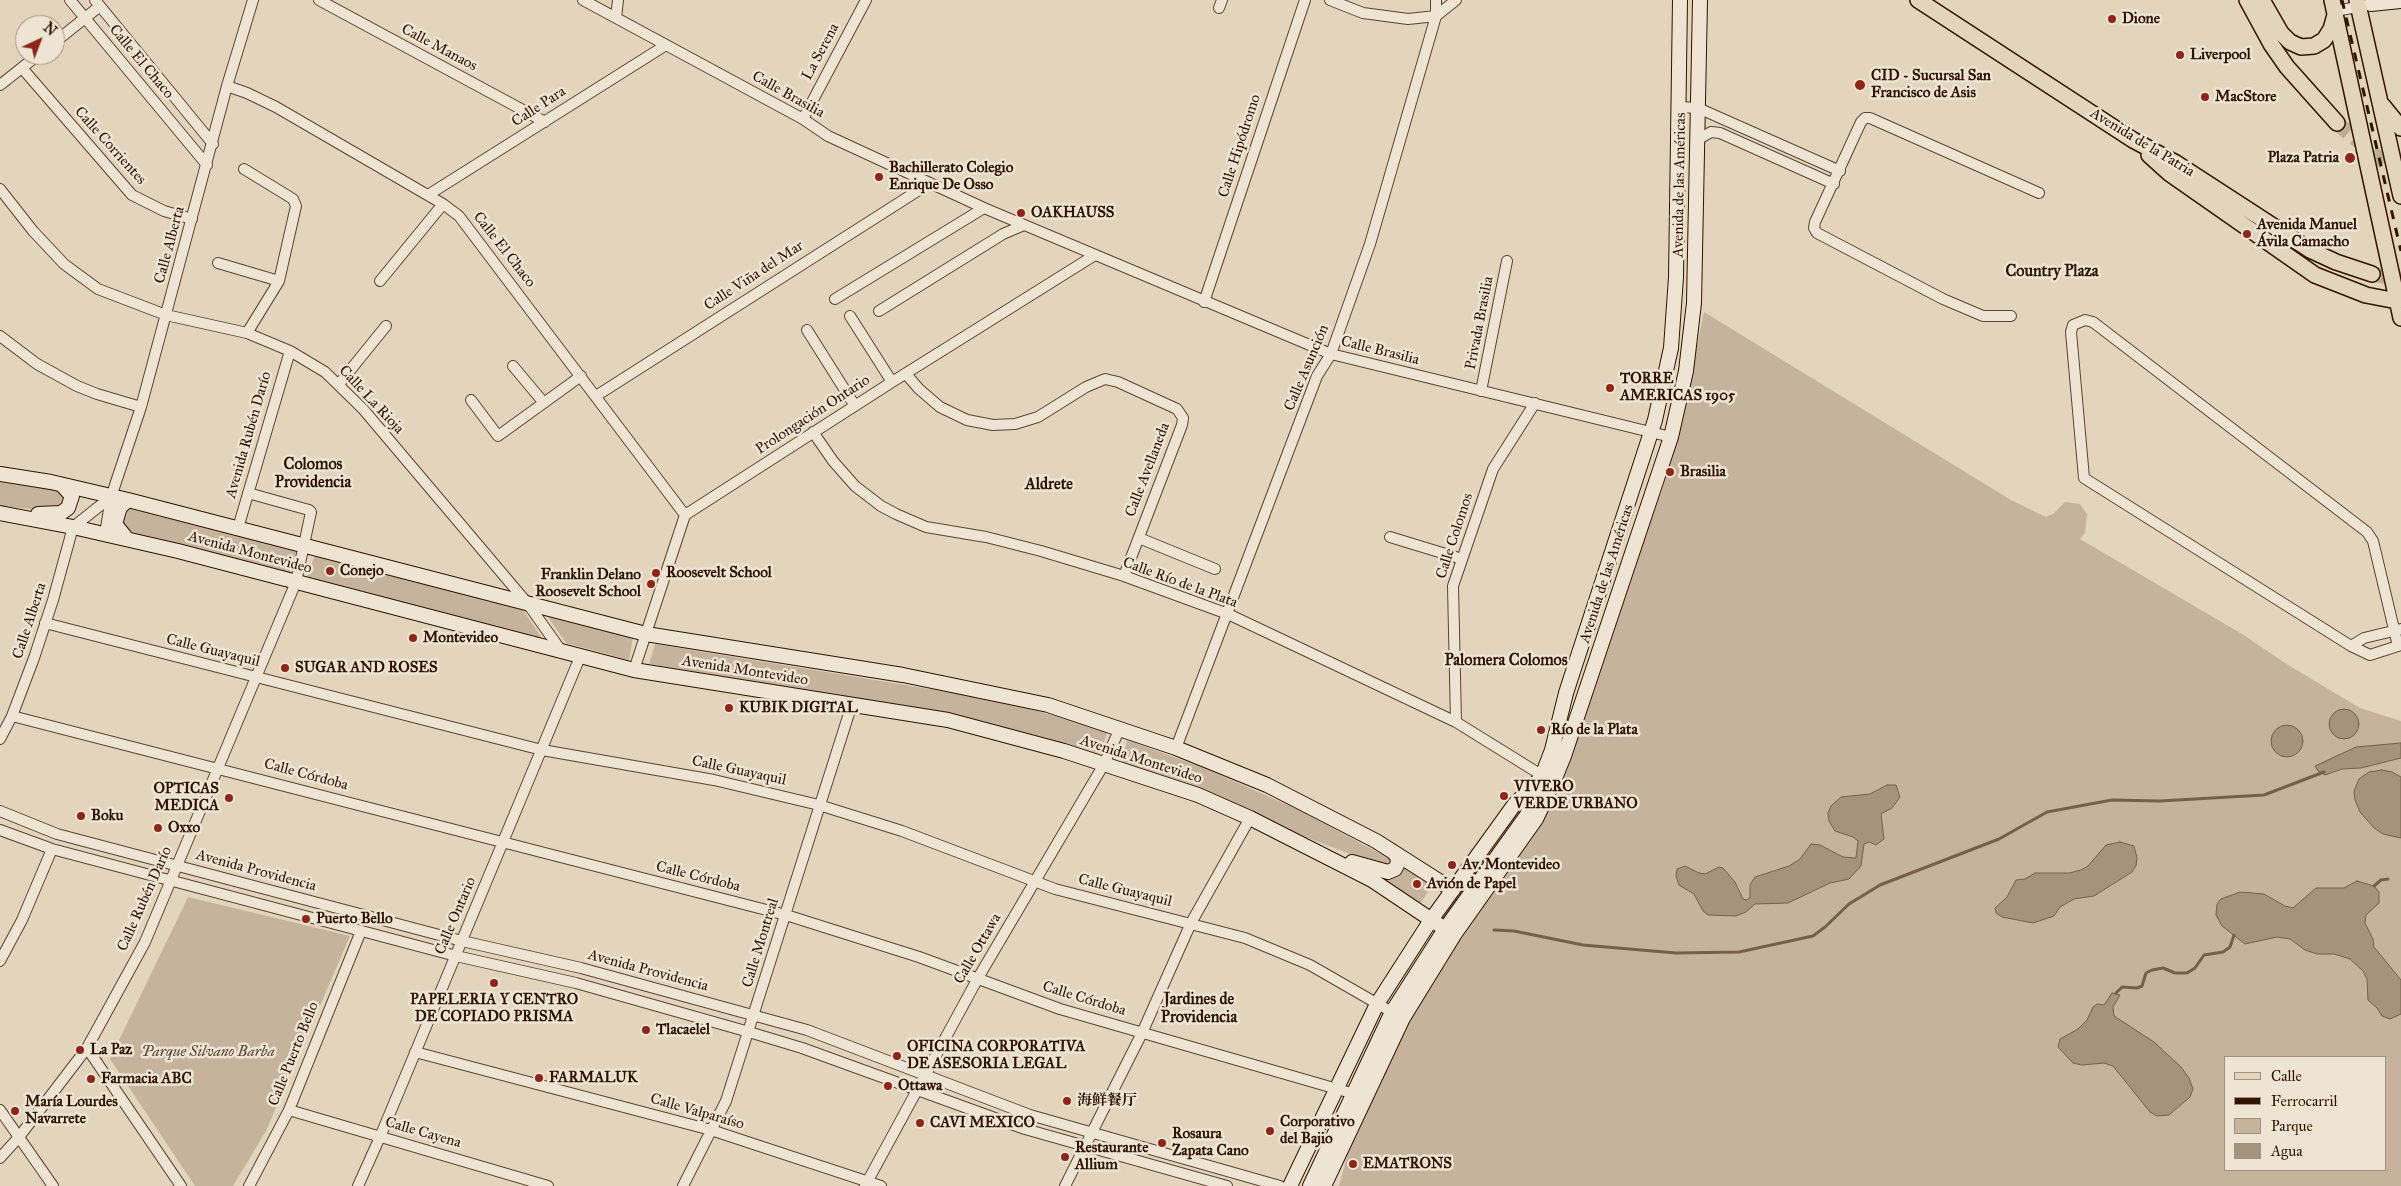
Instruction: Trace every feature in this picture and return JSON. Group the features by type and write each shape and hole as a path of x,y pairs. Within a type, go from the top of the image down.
{"main road":[{"name":"Avenida de la Patria","path":"1918,0 2133,140 2176,163 2310,250 2336,262 2372,274"},
{"path":"2247,0 2271,44 2287,67 2337,123"},
{"path":"2262,0 2281,34 2290,42 2301,47 2314,46 2324,40 2333,25 2334,5"},
{"path":"2362,3 2401,196"},
{"path":"2334,5 2401,318"},
{"path":"2380,98 2389,114 2401,128"},
{"path":"2133,140 2168,173 2315,275 2366,295 2397,301"},
{"path":"2394,165 2401,151"}],"street":[{"name":"Calle El Chaco","path":"70,0 207,165"},
{"name":"Calle Alberta","path":"105,534 111,496 141,407 227,86 253,0"},
{"name":"Calle Manaos","path":"320,0 545,122"},
{"name":"Calle Brasilia","path":"583,0 803,118 828,136 984,208 1331,354 1671,437"},
{"path":"616,18 618,0"},
{"name":"La Serena","path":"803,118 866,0"},
{"name":"Calle Hipódromo","path":"1204,302 1305,0"},
{"path":"1330,0 1363,13 1408,19 1436,16 1456,0"},
{"name":"Calle Asunción","path":"1176,748 1317,376 1331,354 1370,244 1436,16 1436,0"},
{"name":"Avenida de las Américas","path":"1310,1186 1352,1093 1397,1015 1449,932 1527,815 1552,750 1566,693 1652,431 1671,348 1676,277 1680,0"},
{"name":"Avenida de las Américas","path":"1449,932 1536,818 1553,783 1564,756 1671,437 1686,371 1693,321 1700,0"},
{"path":"2334,5 2401,1"},
{"name":"Calle El Chaco","path":"97,3 213,144"},
{"path":"65,34 85,18 97,3"},
{"name":"Calle Para","path":"428,195 666,45"},
{"path":"0,85 26,65"},
{"name":"Calle Corrientes","path":"22,68 132,195 164,211 192,219"},
{"name":"Calle El Chaco","path":"227,86 248,93 276,107 443,204 467,224 686,515"},
{"path":"1679,107 1698,108 1840,171"},
{"path":"2012,316 1983,316 1943,300 1817,233 1814,228 1815,222 1861,122 1865,118 1870,118 2039,193"},
{"path":"1696,140 1711,132 1720,133 1834,184"},
{"path":"1775,157 1781,145"},
{"path":"244,169 296,202 279,281 247,333"},
{"name":"Calle Viña del Mar","path":"596,396 930,183"},
{"name":"Calle La Rioja","path":"0,189 33,231 70,269 98,289 166,315 247,333 308,360 339,384 363,409 528,604 562,652"},
{"path":"380,280 443,204"},
{"path":"835,299 984,208"},
{"path":"879,311 1003,234 1024,225"},
{"name":"Prolongación Ontario","path":"686,515 813,432 1095,255"},
{"name":"Privada Brasilia","path":"1481,391 1507,261"},
{"path":"218,263 279,281"},
{"path":"850,316 892,382"},
{"path":"2085,320 2093,322 2367,532 2373,541 2398,630 2399,645 2370,655 2351,646 2084,478 2071,332 2073,325 2085,320"},
{"path":"339,384 386,326"},
{"path":"807,330 855,406"},
{"path":"0,336 37,364 77,386 96,394 141,407"},
{"name":"Avenida Rubén Darío","path":"238,528 290,351"},
{"path":"513,366 544,403"},
{"name":"Calle Avellaneda","path":"906,374 919,390 940,407 967,420 992,425 1014,424 1038,417 1097,380 1105,379 1118,382 1177,409 1182,414 1182,425 1124,576"},
{"path":"470,400 498,436 581,376"},
{"path":"1661,390 1665,406 1675,421"},
{"name":"Calle Colomos","path":"1456,722 1453,586 1492,469 1535,403"},
{"name":"Calle Río de la Plata","path":"813,432 833,461 855,486 881,506 896,514 926,527 1022,546 1124,576 1228,614 1456,722 1543,776"},
{"name":"Avenida Montevideo","path":"0,474 62,485 128,500 646,634 903,675 1048,706 1120,728 1176,748 1267,785 1317,809 1391,850 1452,890"},
{"path":"20,516 61,513 66,510 72,496 62,485"},
{"name":"Calle Rubén Darío","path":"0,1158 19,1137 87,1048 144,942 296,582 311,512 248,493"},
{"path":"73,527 111,496"},
{"path":"126,539 115,524 120,507 128,500"},
{"name":"Avenida Montevideo","path":"0,513 126,539 634,670 948,720 1104,764 1198,795 1325,854 1372,880 1449,932"},
{"path":"634,670 686,515"},
{"name":"Calle Alberta","path":"0,739 12,716 45,623 73,527"},
{"path":"1390,537 1462,559"},
{"path":"1139,538 1215,569"},
{"name":"Calle Guayaquil","path":"45,623 542,750 714,780 819,805 902,831 1034,882 1245,938 1310,965 1397,1015"},
{"path":"2351,646 2364,638 2398,630"},
{"name":"Calle Ontario","path":"358,1186 504,842 580,657"},
{"name":"Calle Montreal","path":"684,1186 726,1101 852,704"},
{"name":"Calle Córdoba","path":"12,716 786,915 862,938 978,978 1060,1009 1367,1097"},
{"name":"Calle Ottawa","path":"866,1184 978,978 1104,764 1120,728"},
{"name":"Avenida de las Américas","path":"1290,1186 1377,1004 1452,890 1514,805 1543,776"},
{"name":"Avenida Providencia","path":"0,811 57,834 462,941 581,968 807,1030 1030,1115 1280,1186"},
{"path":"1065,1186 1142,1033 1191,923 1250,818"},
{"name":"Avenida Providencia","path":"0,830 52,849 170,881 456,956 576,983 749,1032 802,1048 1025,1129 1227,1186"},
{"path":"0,961 22,920 52,849"},
{"path":"1325,854 1388,872 1395,869 1398,863 1396,856 1391,850"},
{"name":"Calle Puerto Bello","path":"249,1186 289,1110 361,931"},
{"name":"Avenida de las Américas","path":"1324,1186 1367,1097 1397,1015"},
{"path":"87,1048 181,1186"},
{"name":"Calle Valparaíso","path":"415,1052 712,1130 866,1184 881,1186"},
{"path":"0,1110 53,1186"},
{"name":"Calle Cayena","path":"289,1110 548,1186"}],"green space":[{"path":"1704,312 2011,500 2046,517 2053,514 2065,502 2080,504 2087,514 2085,533 2080,539 2242,634 2285,663 2360,708 2401,721 2401,1186 1339,1186 1373,1060 1526,841 1543,821 1555,782 1663,487 1685,402"},
{"path":"0,481 44,487 69,494 61,512 0,506"},
{"path":"122,507 297,551 289,574 124,532 120,525"},
{"path":"316,552 522,608 545,643 307,577"},
{"path":"548,617 633,637 629,660 566,643"},
{"path":"655,644 954,693 1033,710 1108,730 1099,757 947,713 649,664"},
{"path":"1127,740 1204,768 1297,809 1392,860 1389,869 1290,831 1217,795 1122,763"},
{"path":"1402,865 1432,884 1421,903 1375,874"},
{"name":"Parque Silvano Barba","path":"188,897 350,936 266,1131 233,1186 195,1186 110,1059"}],"water":[{"path":"2344,709 2355,713 2359,724 2355,735 2344,739 2333,735 2329,724 2333,713"},
{"path":"2287,725 2293,726 2298,730 2302,735 2302,747 2298,752 2293,756 2287,757 2281,756 2276,752 2272,747 2271,741 2272,735 2276,730 2281,726"},
{"path":"2401,743 2401,758 2361,768 2342,769 2325,775 2318,771 2315,766 2356,747"},
{"path":"2382,770 2392,772 2401,777 2401,838 2383,834 2374,828 2360,812 2355,800 2354,791 2359,779 2369,772"},
{"path":"1887,785 1896,785 1900,797 1892,808 1881,814 1884,839 1876,845 1869,842 1864,844 1861,866 1849,879 1830,883 1788,903 1755,904 1746,912 1736,916 1708,915 1703,911 1694,894 1679,885 1676,876 1677,869 1685,866 1705,874 1719,867 1723,868 1735,882 1743,899 1746,900 1750,898 1750,885 1755,877 1789,866 1800,859 1811,844 1820,845 1843,857 1856,858 1858,841 1853,837 1835,831 1829,821 1828,813 1831,806 1841,797 1870,794"},
{"path":"2120,842 2134,846 2137,858 2136,866 2132,872 2094,896 2074,899 2060,907 2054,916 2033,923 2002,917 1996,913 1995,908 2007,897 2016,880 2025,879 2035,873 2069,873 2081,870 2088,866 2106,845"},
{"path":"2357,881 2374,886 2379,892 2379,903 2366,915 2365,923 2373,939 2374,947 2401,980 2401,1014 2390,1019 2382,1016 2377,1008 2368,1000 2367,979 2363,971 2350,959 2334,954 2317,954 2305,950 2290,939 2277,937 2245,944 2222,926 2216,915 2217,904 2221,899 2240,892 2264,894 2285,906 2293,908 2316,888 2344,888"},
{"path":"2112,993 2120,995 2113,1007 2114,1016 2154,1042 2181,1067 2189,1078 2193,1089 2190,1097 2169,1115 2157,1116 2150,1112 2113,1066 2104,1063 2082,1065 2073,1063 2058,1047 2060,1039 2078,1029 2087,1020 2093,1007 2097,1004 2104,1005"}],"waterway":[{"path":"1494,930 1514,931 1583,945 1676,953 1739,952 1813,936 1849,904 1880,885 1999,839 2047,812 2112,800 2160,801 2264,795 2324,772"},
{"path":"1444,914 1479,867"},
{"path":"2374,886 2381,880 2388,879"},
{"path":"2116,993 2122,987 2137,988 2142,986 2146,973 2152,970 2163,968 2175,973 2187,973 2195,968 2204,955 2223,952 2230,947 2234,935"}],"tunnel":[{"path":"2337,123 2376,156 2401,172"},
{"path":"2372,274 2401,279"}],"railway":[{"path":"2342,0 2401,251"}],"place":[{"name":"Dione","path":"2112,19"},
{"name":"Liverpool","path":"2180,55"},
{"name":"CID - Sucursal San Francisco de Asis","path":"1860,85"},
{"name":"MacStore","path":"2205,97"},
{"name":"Plaza Patria","path":"2350,158"},
{"name":"Bachillerato Colegio Enrique De Osso","path":"879,177"},
{"name":"OAKHAUSS","path":"1021,213"},
{"name":"Avenida Manuel Ávila Camacho","path":"2247,234"},
{"name":"TORRE AMERICAS 1905","path":"1610,388"},
{"name":"Brasilia","path":"1670,472"},
{"name":"Conejo","path":"330,571"},
{"name":"Roosevelt School","path":"656,573"},
{"name":"Franklin Delano Roosevelt School","path":"651,584"},
{"name":"Montevideo","path":"413,638"},
{"name":"SUGAR AND ROSES","path":"285,668"},
{"name":"KUBIK DIGITAL","path":"729,708"},
{"name":"Río de la Plata","path":"1541,730"},
{"name":"VIVERO VERDE URBANO","path":"1504,796"},
{"name":"OPTICAS MEDICA","path":"229,798"},
{"name":"Boku","path":"81,816"},
{"name":"Oxxo","path":"158,828"},
{"name":"Av. Montevideo","path":"1452,865"},
{"name":"Avión de Papel","path":"1417,884"},
{"name":"Puerto Bello","path":"306,919"},
{"name":"PAPELERIA Y CENTRO DE COPIADO PRISMA","path":"494,983"},
{"name":"Tlacaelel","path":"646,1030"},
{"name":"La Paz","path":"80,1050"},
{"name":"OFICINA CORPORATIVA DE ASESORIA LEGAL","path":"897,1056"},
{"name":"FARMALUK","path":"539,1078"},
{"name":"Farmacia ABC","path":"91,1079"},
{"name":"Ottawa","path":"888,1086"},
{"name":"海鲜餐厅","path":"1067,1101"},
{"name":"María Lourdes Navarrete","path":"15,1111"},
{"name":"CAVI MEXICO","path":"920,1123"},
{"name":"Corporativo del Bajio","path":"1270,1131"},
{"name":"Rosaura Zapata Cano","path":"1162,1143"},
{"name":"Restaurante Allium","path":"1065,1157"},
{"name":"EMATRONS","path":"1353,1164"}],"district":[{"name":"Country Plaza","path":"2052,272"},
{"name":"Colomos Providencia","path":"313,474"},
{"name":"Aldrete","path":"1049,485"},
{"name":"Palomera Colomos","path":"1506,661"},
{"name":"Jardines de Providencia","path":"1199,1009"}]}
